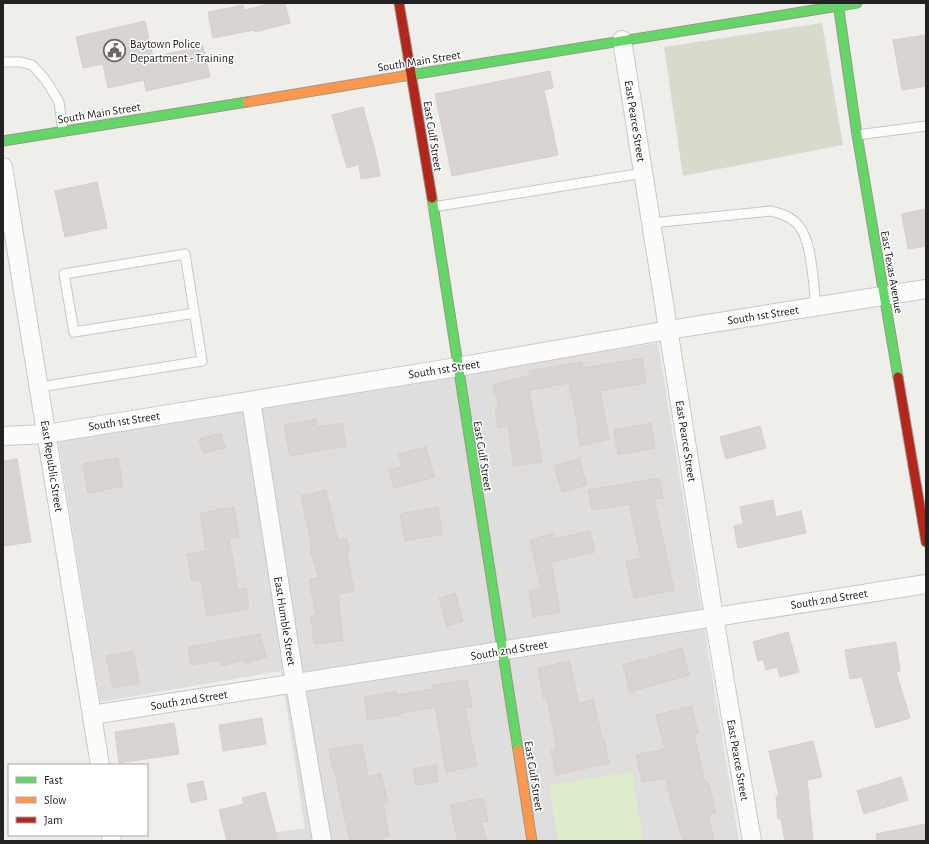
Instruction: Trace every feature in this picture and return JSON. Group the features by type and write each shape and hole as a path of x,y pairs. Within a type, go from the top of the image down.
{"main road":[{"name":"East Gulf Street","path":"399,3 532,841"},
{"name":"South Main Street","path":"3,140 411,75 838,4 857,3"},
{"name":"East Texas Avenue","path":"838,4 857,135 926,542"}],"street":[{"name":"East Pearce Street","path":"622,40 714,617 752,841"},
{"name":"East Republic Street","path":"3,167 40,387 46,434 100,764"},
{"name":"South 1st Street","path":"3,436 46,434 457,367 669,330 926,290"},
{"name":"East Humble Street","path":"251,401 295,683 322,841"},
{"name":"South 2nd Street","path":"92,715 926,584"}],"lane":[{"path":"3,62 21,62 32,65 45,79 59,102 63,131"},
{"path":"857,135 926,126"},
{"path":"432,207 643,173"},
{"path":"651,223 771,211 783,214 795,221 804,232 809,245 816,307"},
{"path":"40,387 202,361 195,313 185,254 64,274 74,332 195,313"}],"shaded area":[{"path":"822,23 843,145 683,176 664,47"},
{"path":"658,343 739,841 216,841 305,828 281,671 100,702 58,439"}],"green space":[{"path":"632,772 643,841 558,841 549,785"}],"building":[{"path":"273,3 285,3 290,23 255,32 254,30 213,38 208,12 243,5 244,10"},
{"name":"Baytown Police Department - Training","path":"145,21 153,57 203,46 210,77 146,91 144,80 108,88 103,64 83,68 76,37"},
{"path":"926,35 926,86 902,90 893,40"},
{"path":"550,71 553,88 544,90 558,155 452,176 435,94"},
{"path":"363,107 380,176 361,179 359,164 347,168 332,115"},
{"path":"97,182 107,228 65,237 55,191"},
{"path":"926,209 926,246 908,249 902,214"},
{"path":"642,358 646,383 600,391 609,439 581,446 569,383 529,390 542,462 514,466 508,426 498,428 495,408 499,408 493,385 530,375 529,371 582,362 583,368"},
{"path":"316,419 317,427 342,423 346,446 290,456 284,425"},
{"path":"651,423 655,448 618,455 614,430"},
{"path":"760,426 766,448 726,459 720,437"},
{"path":"221,433 225,448 203,453 199,439"},
{"path":"426,447 434,477 394,488 389,470 402,467 399,454"},
{"path":"118,458 123,486 88,493 83,464"},
{"path":"17,459 31,542 3,546 3,461"},
{"path":"579,459 587,485 562,492 554,466"},
{"path":"659,478 663,498 654,499 674,590 634,598 626,562 641,558 629,504 592,510 588,490"},
{"path":"326,490 338,540 346,538 350,552 347,553 354,591 338,594 343,641 314,644 311,616 316,615 309,580 319,578 310,549 312,548 301,496"},
{"path":"773,500 776,517 801,511 806,533 738,548 734,526 743,524 740,507"},
{"path":"234,507 239,537 229,539 238,589 246,588 249,609 207,616 201,579 192,581 187,554 206,551 200,513"},
{"path":"438,507 442,534 405,541 400,514"},
{"path":"590,531 595,552 551,562 560,612 533,617 529,591 541,588 530,540 553,534 554,539"},
{"path":"455,593 463,621 447,626 439,598"},
{"path":"788,632 799,672 780,677 777,667 766,670 763,659 758,661 753,642"},
{"path":"260,634 266,657 246,663 245,660 221,666 220,660 191,665 188,647"},
{"path":"896,642 900,671 896,672 910,718 876,728 862,677 850,679 845,650"},
{"path":"682,648 689,675 630,692 623,665"},
{"path":"133,651 139,683 113,688 106,656"},
{"path":"569,661 579,703 593,699 609,763 556,775 551,750 557,749 547,698 544,699 538,668"},
{"path":"467,680 472,707 465,708 477,766 446,772 435,707 368,720 364,697 397,692 397,695 432,689 432,686"},
{"path":"691,706 698,733 694,734 705,783 708,782 716,813 708,815 714,841 683,841 665,778 642,782 636,755 665,749 656,715"},
{"path":"262,718 266,744 223,751 219,725"},
{"path":"174,723 179,754 119,763 115,732"},
{"path":"813,741 822,777 807,780 813,841 785,841 781,819 778,819 776,796 779,796 769,751"},
{"path":"362,744 368,777 381,774 388,802 383,804 389,836 382,837 383,841 350,841 334,769 333,770 329,749"},
{"path":"436,765 438,782 416,785 413,769"},
{"path":"901,777 908,800 864,814 857,791"},
{"path":"203,781 207,799 191,803 187,784"},
{"path":"265,792 278,841 227,841 219,810 244,804 242,798"},
{"path":"483,798 488,821 481,822 487,841 458,841 450,805"},
{"path":"926,824 926,841 877,841 876,834"}],"traffic: fast":[{"path":"838,3 857,135 898,377"},
{"path":"404,76 857,3"},
{"path":"3,141 247,102"},
{"path":"432,198 518,750"}],"traffic: slow":[{"path":"247,102 404,76"},
{"path":"518,750 532,841"}],"traffic: jam":[{"path":"399,3 432,198"},
{"path":"898,377 926,542"}],"place":[{"name":"Baytown Police Department - Training","path":"115,51"}]}
